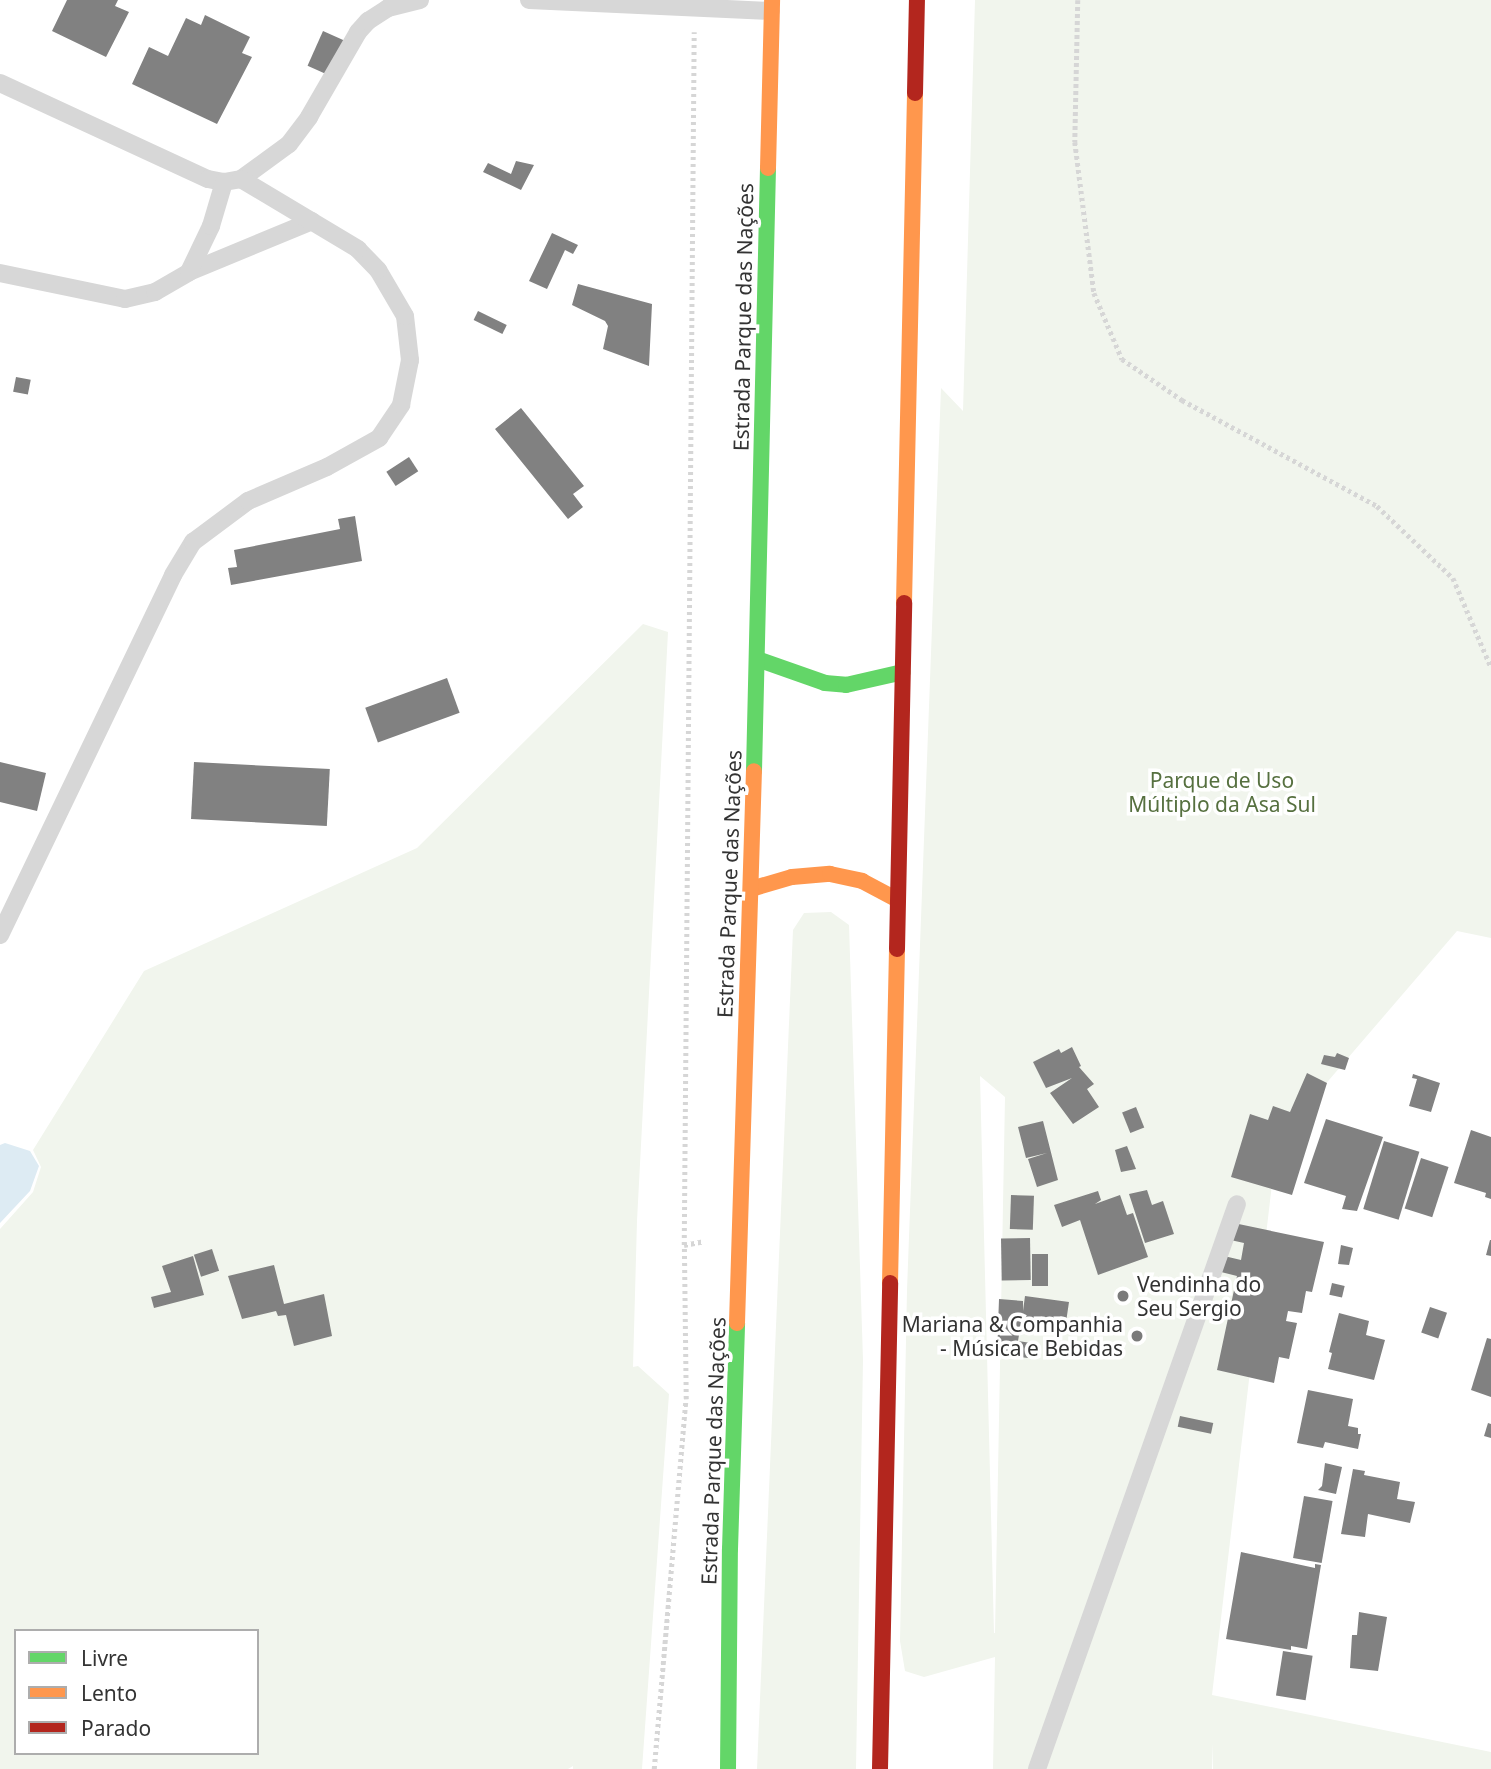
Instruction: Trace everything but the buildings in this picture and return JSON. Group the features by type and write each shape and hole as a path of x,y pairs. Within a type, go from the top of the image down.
{"highway":[{"path":"880,1769 917,0"},
{"name":"Estrada Parque das Nações","path":"728,1769 730,1549 751,890 772,5"},
{"path":"757,659 825,683 846,685 903,671"},
{"path":"751,890 792,877 830,873 862,881 897,900"}],"lane":[{"path":"369,0 388,8"},
{"path":"189,272 232,180 289,144 309,117 358,32 388,8 420,0"},
{"path":"529,0 772,5"},
{"path":"0,83 208,179 232,180 312,221 358,249 378,270 399,302 405,316 410,360 401,405 379,438 327,467 248,501 193,542 173,575 0,935"},
{"path":"0,273 125,299 173,284 189,272 312,221"},
{"path":"1037,1769 1237,1204"}],"path":[{"path":"1078,0 1075,142 1094,293 1122,359 1182,400 1377,506 1453,578 1491,667"},
{"path":"654,1769 686,1399 684,1245 694,28"},
{"path":"684,1245 740,1232"}],"green space":[{"name":"Parque de Uso Múltiplo da Asa Sul","path":"975,0 1491,0 1491,938 1457,931 1323,1087 1276,1150 1212,1695 1491,1752 1491,1769 1213,1769 1213,1743 1212,1769 993,1769 995,1657 924,1677 905,1671 900,1641 907,1290 941,388 963,411","holes":["980,1076 1005,1097 995,1633 994,1633"]},
{"path":"643,624 668,632 637,1221 633,1367 638,1366 669,1394 642,1769 573,1769 573,1766 568,1769 0,1769 0,1229 33,1192 41,1167 33,1150 144,971 417,848"},
{"path":"831,912 849,925 863,1360 856,1769 757,1769 793,930 804,913"}],"shaded area":[{"path":"5,1143 30,1151 39,1166 30,1191 0,1223 0,1145"}],"traffic: fast":[{"path":"754,771 768,168"},
{"path":"757,659 825,683 846,685 903,672"},
{"path":"728,1769 730,1549 737,1323"}],"traffic: slow":[{"path":"768,168 772,0"},
{"path":"904,603 915,93"},
{"path":"737,1323 754,771"},
{"path":"751,889 792,877 830,874 862,881 897,900"},
{"path":"890,1283 897,949"}],"traffic: jam":[{"path":"915,93 917,0"},
{"path":"897,949 904,603"},
{"path":"880,1769 890,1283"}],"place":[{"name":"Vendinha do Seu Sergio","path":"1123,1296"},
{"name":"Mariana & Companhia - Música e Bebidas","path":"1137,1336"}]}
